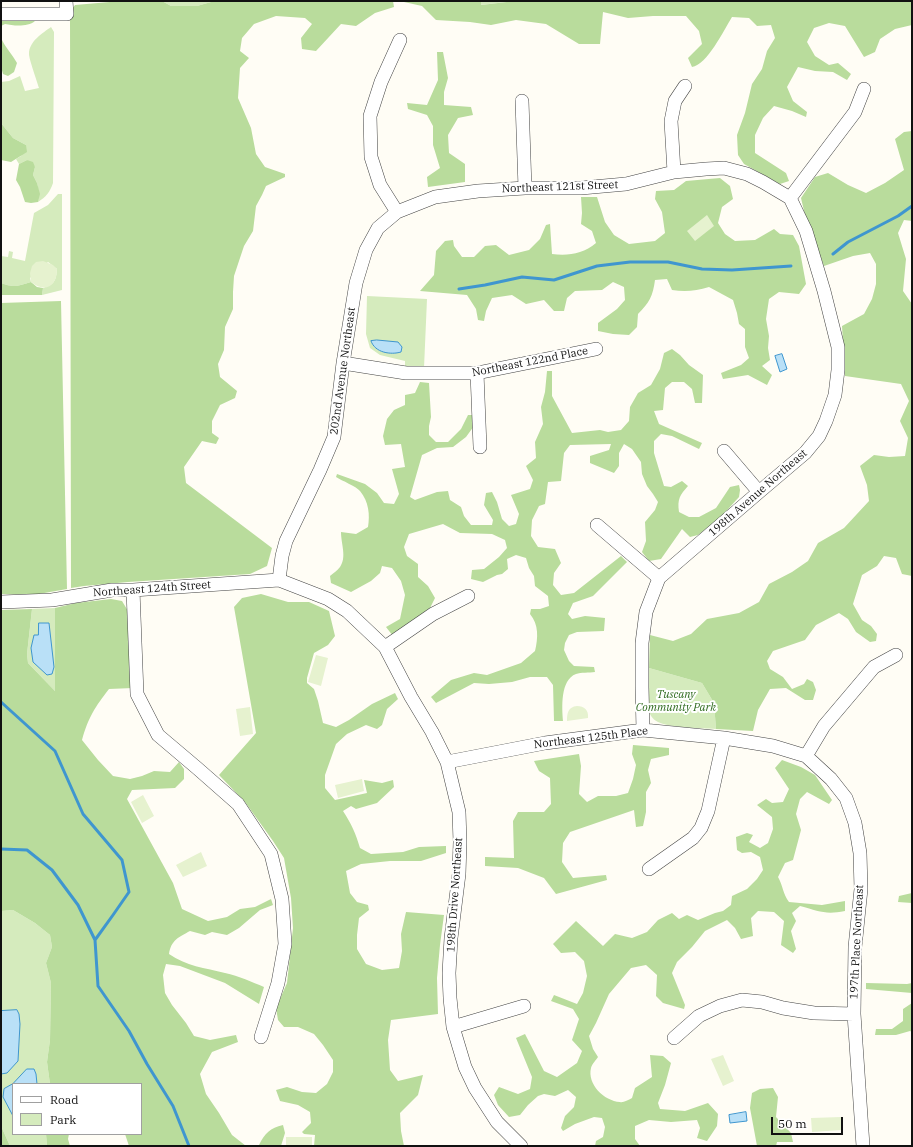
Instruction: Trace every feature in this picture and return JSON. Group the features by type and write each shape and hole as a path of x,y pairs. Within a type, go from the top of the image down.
{"street":[{"path":"1,14 67,7"},
{"path":"397,212 380,186 371,157 370,116 381,82 400,40"},
{"path":"674,172 671,121 675,101 684,86"},
{"path":"790,198 855,112 864,89"},
{"path":"522,100 524,188"},
{"name":"Northeast 121st Street","path":"397,212 435,197 478,191 524,188 581,188 626,184 674,172 724,168 747,174 790,198"},
{"name":"198th Avenue Northeast","path":"643,730 642,643 646,612 659,578 805,453 819,436 835,395 838,370 838,347 824,291 806,231 790,198"},
{"name":"202nd Avenue Northeast","path":"279,580 282,556 286,541 334,437 343,363 356,283 366,250 378,228 397,212"},
{"name":"Northeast 122nd Place","path":"343,363 406,373 477,374 596,349"},
{"path":"477,374 480,447"},
{"path":"724,451 759,492"},
{"path":"597,525 659,578"},
{"name":"Northeast 124th Street","path":"1,602 52,600 112,590 133,590 279,580"},
{"name":"198th Drive Northeast","path":"279,580 328,599 347,611 385,647 447,762 459,812 460,842 449,973 453,1027 465,1067 475,1088 497,1122 521,1146"},
{"path":"133,590 137,694 158,735 238,804 271,854 282,899 285,944 278,983 261,1037"},
{"path":"385,647 433,614 468,596"},
{"path":"806,756 824,726 874,667 896,655"},
{"name":"Northeast 125th Place","path":"447,762 545,743 643,730 724,738 773,746 806,756"},
{"path":"649,869 693,838 700,828 708,811 724,738"},
{"name":"197th Place Northeast","path":"806,756 831,779 846,798 855,823 860,853 861,889 855,947 854,1014 863,1146"},
{"path":"674,1038 699,1016 720,1006 742,1000 762,1002 783,1008 814,1013 854,1014"},
{"path":"453,1027 524,1006"}],"green space":[{"path":"121,1 162,1 171,6 197,6 211,1 393,1 394,7 375,13 356,26 341,24 316,51 302,49 301,38 312,24 305,18 276,16 254,24 242,38 240,51 249,58 240,68 238,98 251,128 256,154 265,167 285,174 285,177 266,186 256,206 253,231 244,246 234,276 233,309 225,327 224,350 218,364 220,377 237,391 235,398 220,405 212,421 212,433 219,438 216,444 202,441 184,467 186,483 272,548 267,566 250,574 128,582 71,588 70,12 75,5"},
{"path":"162,1 211,2 197,6 171,6"},
{"path":"404,1 481,1 481,5 515,1 912,1 912,25 895,29 880,39 875,52 864,57 845,26 829,23 814,28 807,42 815,56 829,65 838,63 851,74 847,80 833,72 815,71 798,67 787,87 793,101 807,112 806,117 774,106 763,118 755,135 755,153 786,173 789,181 780,184 744,164 738,155 737,135 745,113 752,84 762,69 767,51 775,38 771,25 757,26 749,18 732,17 709,54 698,65 692,67 688,58 702,44 699,31 686,16 628,18 603,12 600,44 579,44 546,24 516,20 491,25 436,20 422,6"},
{"path":"481,1 515,1 480,5"},
{"path":"1,18 33,18 35,21 25,25 17,26 5,24 1,26"},
{"path":"51,27 54,32 53,183 51,189 38,202 39,194 37,183 33,175 35,167 27,160 19,164 16,159 21,156 26,145 13,138 1,123 1,82 9,81 20,76 25,91 39,88 29,54 31,45 34,41"},
{"path":"1,38 17,63 14,72 8,76 3,74 1,67"},
{"path":"437,52 443,52 448,78 444,92 444,105 471,107 473,115 458,118 448,135 449,153 465,164 465,182 428,187 427,177 440,168 433,145 433,126 427,115 408,109 407,103 427,105 438,80"},
{"path":"1,123 13,138 26,145 27,152 11,162 1,160"},
{"path":"912,131 912,221 904,220 898,233 906,259 903,291 912,304 912,576 902,574 896,558 884,556 877,566 862,575 853,604 862,620 871,626 877,634 876,641 870,642 856,632 848,619 839,613 816,625 805,640 773,651 767,661 770,669 783,677 792,689 804,684 807,679 813,682 816,690 813,700 805,700 786,688 770,689 758,710 753,731 716,729 714,703 702,683 649,668 650,635 673,641 691,634 707,619 739,613 759,602 769,584 792,572 808,561 818,543 844,528 869,501 867,485 860,466 874,455 889,457 905,456 908,438 900,421 909,401 901,384 845,376 842,326 864,314 872,299 876,284 876,264 870,253 853,256 824,266 805,215 801,198 815,177 828,173 848,185 866,193 885,183 904,170 895,139 904,132"},
{"path":"27,160 33,162 35,167 33,175 40,194 38,202 25,202 16,180 19,164"},
{"path":"720,178 730,186 733,199 722,207 718,223 725,234 735,241 755,240 774,229 780,234 793,235 799,246 806,284 799,294 779,292 769,299 766,319 769,336 768,348 770,360 762,366 772,375 767,385 748,375 723,379 721,373 741,365 749,358 745,347 745,329 739,324 733,300 709,287 690,291 672,290 667,279 655,280 650,299 638,314 637,327 629,335 598,331 598,323 617,309 625,300 624,287 613,282 602,290 575,291 567,298 564,311 554,311 544,300 526,304 512,295 492,298 486,311 484,321 478,320 476,309 467,295 420,291 434,275 436,251 445,241 453,240 454,246 462,257 474,257 485,246 496,245 509,255 529,250 540,239 546,225 550,224 552,254 564,255 581,252 596,243 592,231 581,224 581,197 597,197 605,222 614,235 629,244 655,241 665,233 662,212 655,199 656,191 674,190 686,181"},
{"path":"58,194 62,194 62,290 42,295 43,288 50,285 56,276 57,269 48,262 30,278 31,282 16,286 9,286 1,283 1,256 8,257 9,251 13,252 12,258 25,261 34,213 48,205"},
{"path":"707,215 714,226 695,241 687,231"},
{"path":"43,261 53,265 57,269 55,280 52,284 41,287 31,282 30,273 32,266 36,262"},
{"path":"31,282 37,287 43,288 42,295 1,295 1,283 9,286 16,286"},
{"path":"367,296 427,299 424,368 405,366 405,361 380,355 370,348 366,334"},
{"path":"61,301 67,589 33,595 1,594 1,303"},
{"path":"672,349 689,365 703,375 702,403 695,403 692,389 684,382 672,382 665,388 663,410 654,411 659,424 702,443 699,449 672,436 661,434 654,441 654,453 664,486 671,487 682,481 688,486 680,498 678,508 679,512 689,517 699,517 716,508 730,487 739,485 739,497 720,518 698,535 690,537 682,529 661,559 649,561 642,552 646,541 645,522 655,510 658,502 647,486 642,474 641,462 632,449 624,444 619,453 619,466 614,473 590,463 590,456 609,450 611,444 570,445 564,453 561,481 548,482 545,504 539,506 532,520 531,536 538,547 555,549 561,563 554,573 553,585 561,595 574,593 621,556 627,562 593,596 573,603 568,614 572,619 585,616 605,618 604,631 577,632 569,635 565,643 564,650 569,661 574,666 594,667 595,672 576,674 567,682 563,695 563,721 554,721 553,685 547,677 530,677 512,682 489,684 474,683 436,703 431,697 451,680 474,673 487,675 521,663 535,651 537,632 535,623 530,614 531,609 540,609 549,606 548,596 535,586 534,576 529,568 526,558 516,555 507,559 508,569 502,574 483,582 471,579 472,570 484,569 499,557 507,548 505,540 492,534 460,533 443,524 409,534 404,547 407,556 418,564 418,577 428,586 435,598 430,608 393,636 386,627 400,619 405,595 401,581 392,568 382,566 380,573 371,581 351,592 331,583 330,576 338,570 343,559 341,532 356,534 368,527 369,518 367,504 363,495 355,487 336,477 337,474 365,484 377,493 384,503 394,504 399,494 392,469 405,467 401,444 385,445 383,436 387,419 394,410 405,405 405,395 415,393 420,382 429,383 431,417 429,435 436,442 448,442 461,429 468,415 473,415 474,426 466,437 453,447 437,448 422,455 410,497 415,500 437,492 448,491 450,500 461,507 464,516 471,525 492,525 493,520 484,505 486,493 492,492 497,502 502,519 509,526 516,524 519,514 511,495 530,489 533,480 526,466 536,458 535,442 543,424 541,407 545,392 547,371 552,371 552,396 572,433 600,430 608,432 621,430 629,421 630,407 638,393 651,385 660,369 664,353"},
{"path":"261,594 288,602 309,602 329,611 335,636 328,645 314,653 307,678 307,683 314,689 323,723 336,727 372,704 395,693 398,699 387,709 382,725 377,729 366,725 347,734 336,744 325,775 325,788 335,800 367,793 364,780 382,783 393,780 394,787 377,803 356,809 351,806 343,811 353,829 360,848 371,854 403,852 419,847 446,846 446,853 421,861 390,861 361,864 346,871 350,893 357,902 368,905 369,910 359,918 357,935 357,949 366,964 382,970 399,968 402,951 401,934 406,912 444,915 437,978 438,1014 391,1020 388,1040 390,1070 398,1081 423,1075 418,1095 400,1113 404,1146 314,1146 315,1135 304,1134 302,1132 311,1123 310,1112 298,1105 280,1101 276,1090 287,1087 302,1092 316,1093 327,1084 333,1072 333,1060 314,1034 298,1027 284,1027 278,1020 276,1008 287,983 293,928 291,898 284,858 245,802 219,775 256,733 234,607 242,598"},
{"path":"111,599 122,601 128,611 133,688 109,689 92,713 82,740 113,776 130,779 154,771 170,772 179,762 184,769 184,779 175,788 132,790 127,799 173,883 182,909 208,921 227,917 240,909 255,907 271,899 273,905 260,910 239,928 227,935 212,932 205,935 190,931 179,937 174,942 169,954 189,964 245,979 264,987 259,1004 225,983 180,966 166,964 163,975 165,993 194,1036 210,1040 236,1035 238,1042 212,1052 200,1074 206,1094 232,1135 246,1146 129,1146 125,1135 142,1135 142,1083 50,1083 47,1062 50,1040 51,983 46,963 52,947 50,935 35,923 13,910 1,911 1,610 32,609 27,654 28,663 55,691 55,608 76,603"},
{"path":"55,608 56,692 28,663 27,654 32,609"},
{"path":"316,655 328,658 321,686 308,682"},
{"name":"Tuscany Community Park","path":"649,668 702,683 714,703 716,729 663,724 652,718 648,707"},
{"path":"577,706 586,709 588,718 567,721 567,715 570,709"},
{"path":"250,707 253,734 240,736 236,709"},
{"path":"633,745 669,748 669,755 651,759 648,770 651,783 646,792 646,812 643,826 636,827 634,810 570,832 563,843 562,862 573,878 606,875 607,880 556,894 544,878 518,868 485,866 485,857 514,858 513,821 518,812 544,812 551,804 550,778 539,771 534,761 579,754 581,766 579,794 587,802 598,796 616,796 628,793 636,765 632,754"},
{"path":"782,760 801,767 815,775 832,800 829,804 807,792 800,799 796,814 801,830 793,860 785,863 778,877 785,896 789,902 822,905 845,901 845,911 817,911 800,906 792,913 796,921 791,931 796,949 793,953 781,945 784,921 774,912 758,911 751,918 753,936 741,939 735,928 727,920 705,931 677,962 672,973 685,1005 684,1009 663,1003 656,996 657,975 646,965 631,968 609,994 589,1036 593,1049 598,1057 591,1068 590,1074 594,1086 598,1091 608,1099 614,1101 621,1102 632,1098 635,1088 652,1077 650,1055 663,1056 671,1063 658,1103 660,1109 685,1111 708,1103 718,1114 717,1126 707,1141 697,1138 700,1128 697,1120 671,1122 649,1120 635,1126 635,1139 640,1146 595,1146 596,1141 603,1137 605,1127 602,1118 594,1117 575,1124 563,1131 561,1128 565,1116 574,1107 576,1097 568,1090 555,1096 544,1094 538,1096 520,1115 509,1117 498,1105 494,1095 499,1087 518,1094 530,1089 532,1077 516,1038 525,1034 544,1071 557,1077 577,1063 582,1051 572,1040 579,1019 573,1009 551,1001 554,995 577,1004 583,993 587,976 584,961 575,952 561,953 553,944 576,921 603,946 615,934 632,938 647,932 658,920 672,913 679,919 687,915 698,920 723,911 731,905 732,896 747,889 757,879 763,870 760,857 751,852 742,853 737,850 736,837 747,833 753,835 749,842 760,848 768,843 773,829 772,817 757,805 766,799 772,803 783,802 789,789 775,768"},
{"path":"362,779 364,791 338,798 335,785"},
{"path":"143,795 154,816 142,823 131,802"},
{"path":"201,852 207,866 183,877 176,865"},
{"path":"912,893 912,903 898,902 899,896"},
{"path":"13,910 35,923 50,935 52,947 46,963 51,983 50,1040 47,1062 50,1083 12,1083 12,1135 46,1135 47,1146 10,1146 1,1126 1,911"},
{"path":"866,983 912,983 912,993 866,989"},
{"path":"912,1003 912,1032 910,1031 896,1035 875,1035 876,1029 892,1029 903,1021 903,1009"},
{"path":"723,1055 734,1081 723,1086 711,1059"},
{"path":"773,1088 778,1097 776,1117 791,1133 793,1142 777,1142 776,1146 757,1146 750,1108 752,1093 760,1089"},
{"path":"841,1117 842,1130 812,1132 811,1118"},
{"path":"283,1125 285,1133 281,1146 255,1146 259,1145 263,1137 268,1132"},
{"path":"1,1126 10,1146 1,1146"},
{"path":"46,1135 69,1135 68,1139 70,1146 47,1146"},
{"path":"286,1137 312,1137 312,1146 286,1146"}],"water":[{"path":"377,340 398,342 402,347 401,352 388,353 380,351 371,341"},
{"path":"782,354 787,369 780,372 775,356"},
{"path":"39,623 49,623 54,667 52,674 47,675 33,662 31,648 34,635 38,635"},
{"path":"17,1010 20,1024 18,1061 7,1073 1,1074 1,1011"},
{"path":"27,1069 34,1069 37,1083 14,1083"},
{"path":"12,1085 12,1114 3,1097 4,1089"},
{"path":"746,1112 747,1121 730,1123 729,1115"}],"waterway":[{"path":"833,254 848,242 898,216 912,206"},
{"path":"459,289 522,277 554,280 597,266 630,262 668,262 702,269 732,270 791,266"},
{"path":"1,702 55,751 83,814 122,860 129,892 95,940 98,986 129,1031 173,1106 189,1146"},
{"path":"1,849 27,850 52,870 78,905 95,940"}]}
